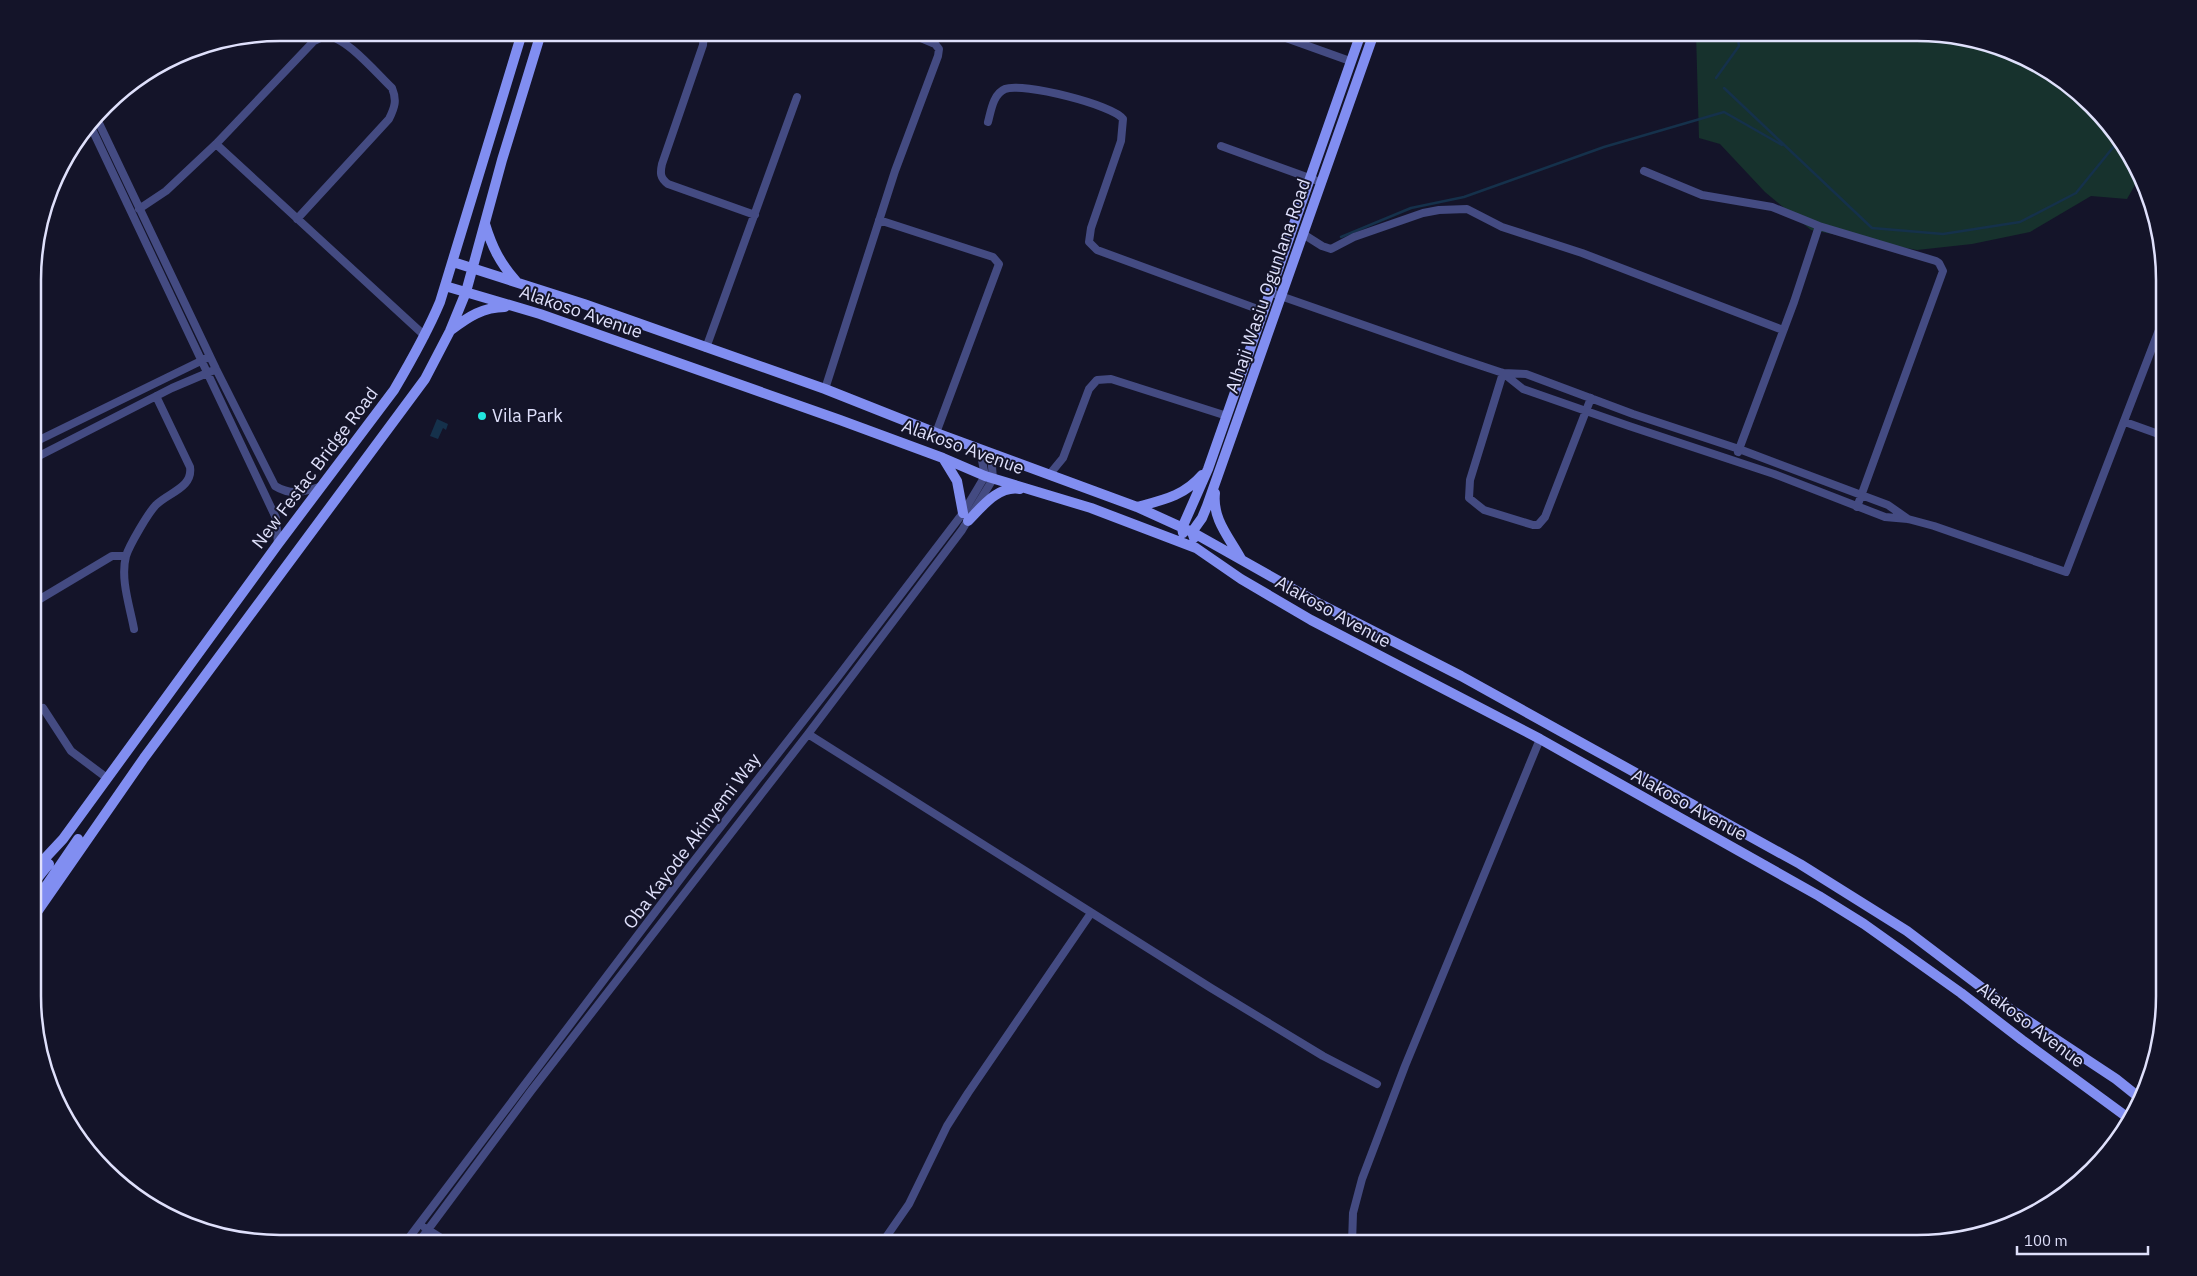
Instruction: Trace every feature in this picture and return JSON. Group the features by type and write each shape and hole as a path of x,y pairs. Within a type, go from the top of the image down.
{"street":[{"path":"139,209 166,191 216,144 314,41"},
{"path":"297,219 389,119 395,107 395,96 392,88 340,41"},
{"name":"New Festac Bridge Road","path":"41,863 63,839 278,544 324,486 394,390 425,336 445,286 519,41"},
{"path":"41,906 98,822 425,379 450,331 466,292 538,41"},
{"path":"703,41 660,174 668,184 755,215"},
{"path":"825,389 879,220 939,49 935,44 928,41"},
{"path":"1296,41 1350,61"},
{"name":"Alhaji Wasiu Ogunlana Road","path":"1187,530 1358,41"},
{"name":"Alhaji Wasiu Ogunlana Road","path":"1187,530 1202,518 1371,41"},
{"path":"988,122 995,99 1005,89 1017,88 1033,88 1051,92 1119,114 1122,119 1121,141 1091,228 1090,242 1097,250 1263,311"},
{"path":"706,348 797,96"},
{"path":"100,123 216,369 275,486 284,491 296,493 324,486"},
{"path":"93,132 276,518 278,544"},
{"path":"216,144 425,336"},
{"path":"1221,146 1322,182"},
{"path":"1644,172 1702,195 1772,207 1819,226 1940,263 1943,271 1857,507"},
{"path":"1303,234 1330,249 1354,237 1423,213 1439,210 1467,209 1502,227 1582,253 1783,330"},
{"path":"879,220 993,257 999,264 936,433"},
{"path":"485,223 493,248 503,266 516,282"},
{"path":"1736,461 1818,235 1819,226"},
{"name":"Alakoso Avenue","path":"453,262 584,304 825,389 980,450 1136,507 1187,530 1320,604 1478,686 1800,864 1907,931 2010,1009 2116,1079 2135,1094"},
{"name":"Alakoso Avenue","path":"445,286 516,307 944,458 989,477 1049,494 1137,523 1196,548 1241,579 1311,620 1540,739 1820,896 1912,957 2124,1115"},
{"path":"1269,292 1503,373 1526,374 1740,449 1897,510 1908,519"},
{"path":"450,331 470,315 492,307 516,307"},
{"path":"1503,373 1523,388 1629,426 1736,461 1885,518 1908,519 2066,572 2156,338"},
{"path":"41,439 211,357"},
{"path":"41,455 156,396 216,369"},
{"path":"1503,373 1468,490 1469,498 1484,510 1532,525 1538,525 1542,521 1570,457 1591,398"},
{"path":"1049,475 1063,458 1089,390 1097,380 1111,378 1227,416"},
{"path":"134,629 124,568 126,556 133,540 156,505 187,483 192,476 190,467 156,396"},
{"path":"2124,422 2156,433"},
{"path":"980,450 989,477"},
{"path":"989,477 991,454"},
{"path":"944,458 957,480 965,517 990,499 1013,488 1049,494"},
{"path":"1136,507 1182,494 1197,482 1208,469"},
{"name":"Oba Kayode Akinyemi Way","path":"424,1235 531,1091 808,734 965,517 989,477"},
{"path":"1216,479 1214,501 1218,519 1241,560"},
{"name":"Oba Kayode Akinyemi Way","path":"412,1235 690,866 965,517"},
{"path":"1185,544 1187,530"},
{"path":"1187,530 1196,548"},
{"path":"41,598 112,556 126,556"},
{"path":"41,709 71,751 107,778"},
{"path":"41,874 64,846 150,730 154,714"},
{"path":"41,892 155,734 168,726"},
{"path":"808,734 1265,1021 1324,1056 1377,1084"},
{"path":"1352,1235 1353,1213 1362,1179 1408,1056 1540,739"},
{"path":"888,1235 909,1204 947,1126 1091,913"},
{"path":"2002,1025 2010,1009"},
{"path":"421,1224 436,1235"}],"green space":[{"path":"1696,41 1917,41 1948,43 1979,49 2008,59 2050,81 2074,100 2097,123 2116,147 2136,184 2127,199 2091,196 2030,232 1972,244 1917,250 1811,230 1765,192 1720,144 1699,138"}],"water":[{"path":"437,419 448,424 446,430 443,428 438,439 430,436"}],"waterway":[{"path":"1716,78 1739,46 1738,41"},
{"path":"1724,88 1872,228 1943,234 2020,222 2076,193 2115,145"},
{"path":"1341,237 1411,208 1464,197 1604,147 1724,112 1782,145"}],"place":[{"name":"Vila Park","path":"482,416"}]}
